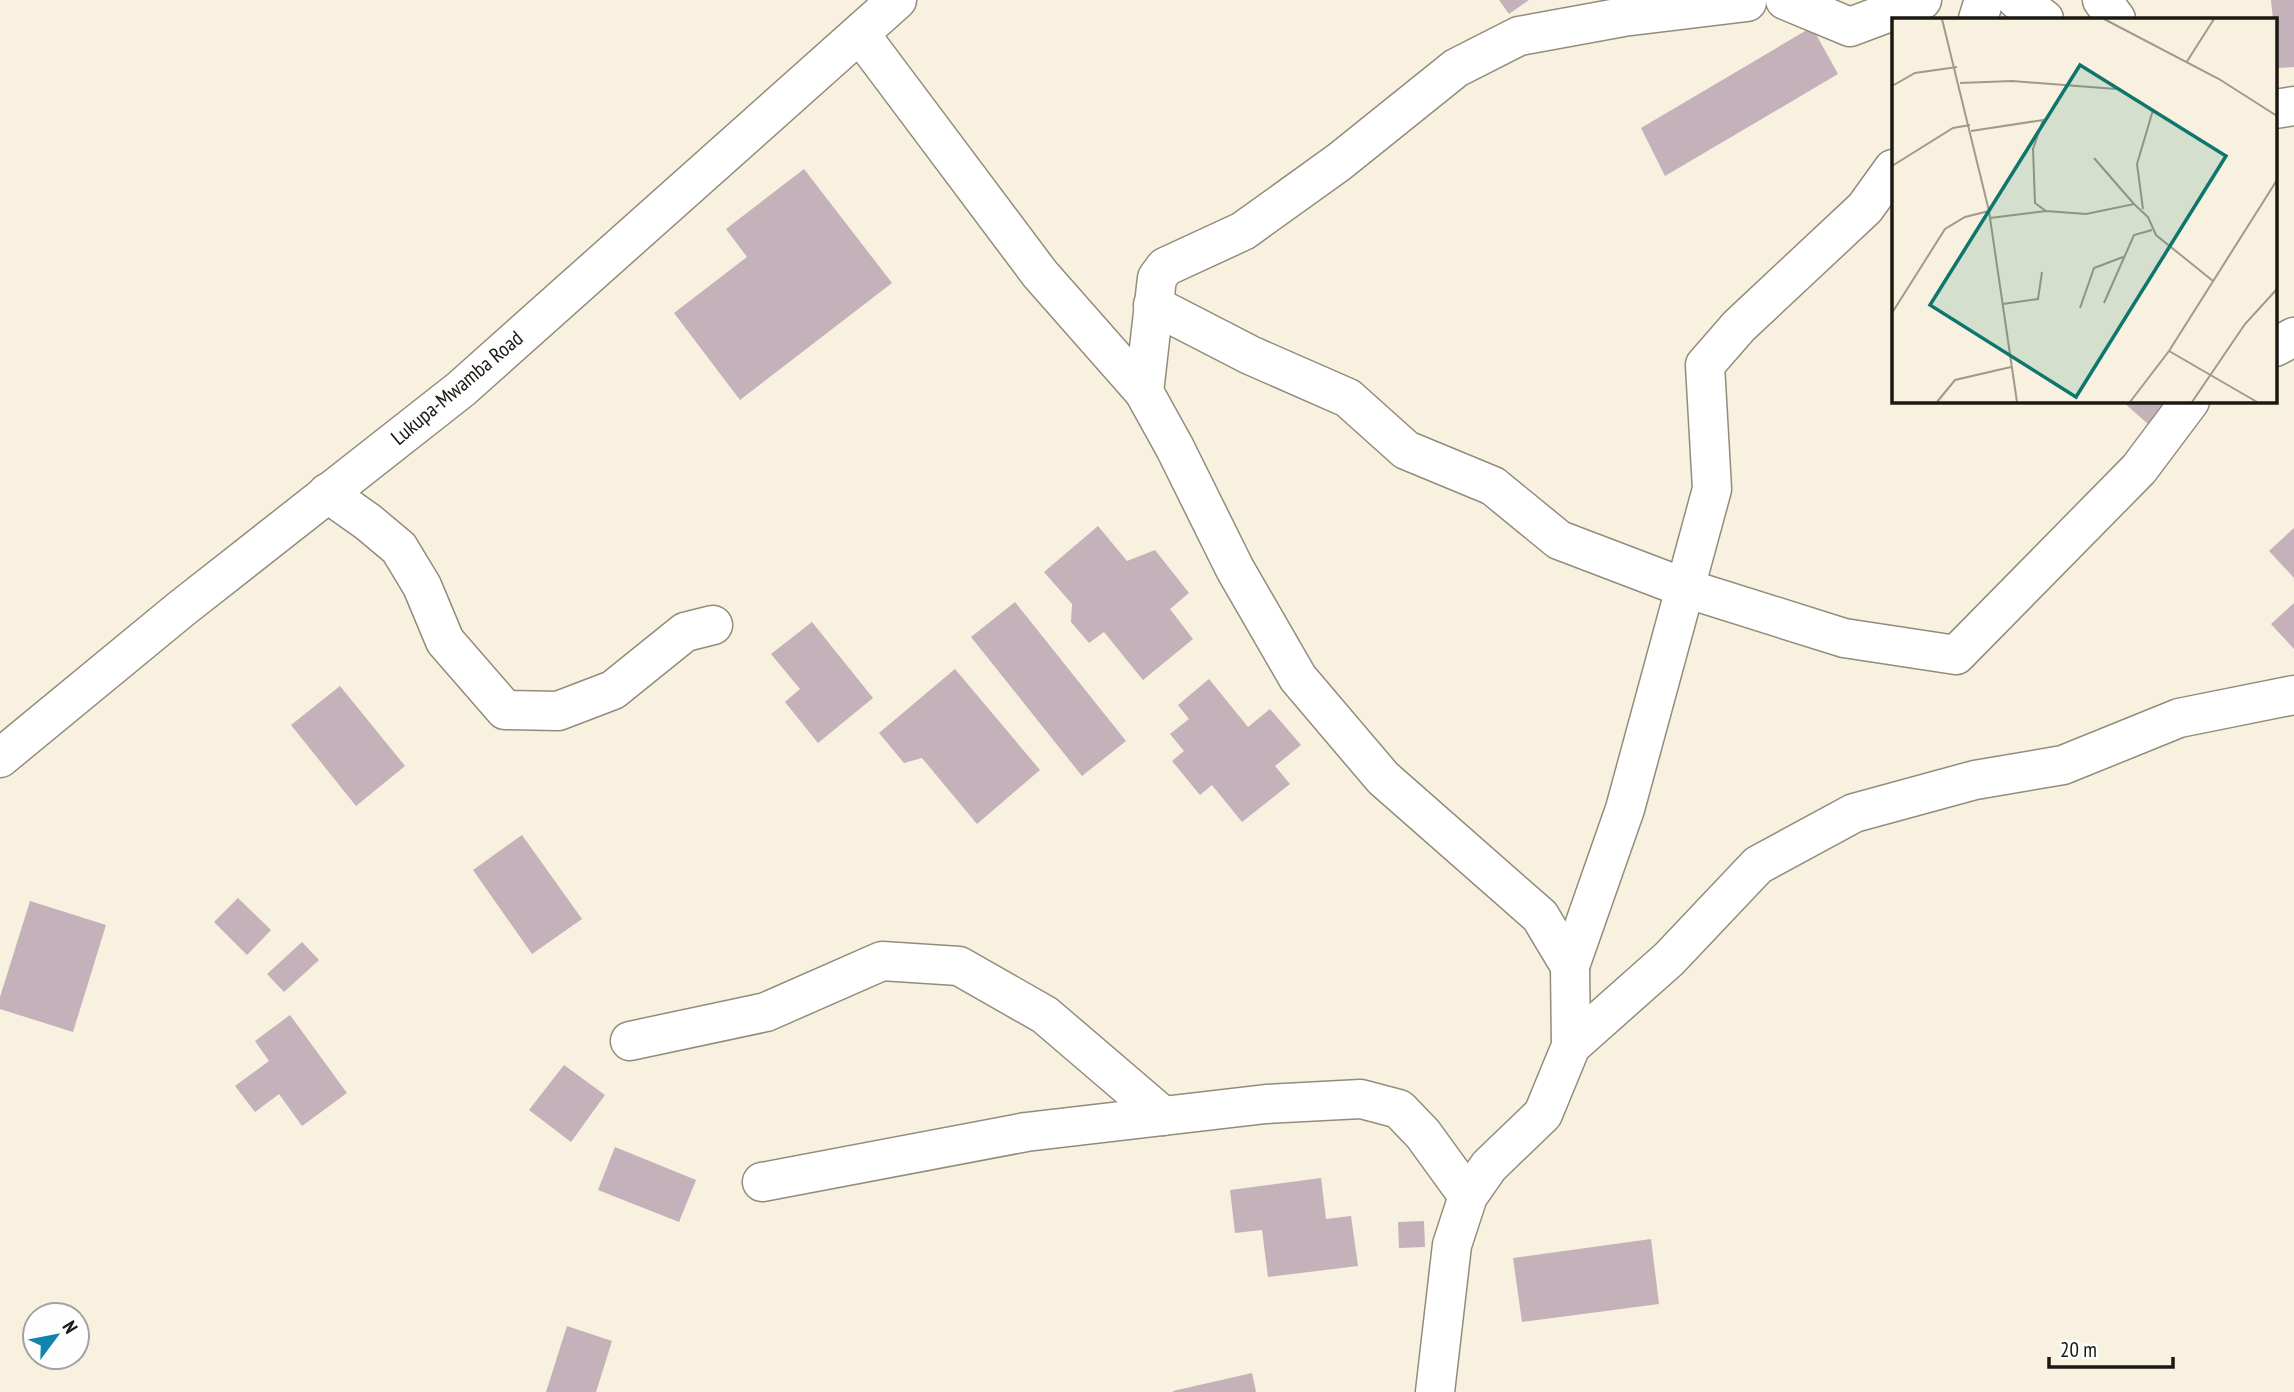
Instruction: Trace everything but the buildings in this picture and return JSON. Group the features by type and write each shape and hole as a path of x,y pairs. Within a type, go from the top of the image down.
{"street":[{"name":"Lukupa-Mwamba Road","path":"0,758 327,493 461,389 897,0"},
{"path":"1144,392 1157,278 1165,267 1243,231 1339,162 1456,68 1519,36 1623,17 1748,0"},
{"path":"1785,0 1850,27 1922,0"},
{"path":"1978,18 1984,0"},
{"path":"2017,0 2043,18"},
{"path":"2102,0 2115,18"},
{"path":"860,34 1040,274 1144,392 1235,569 1298,678 1383,778 1540,916 1570,966"},
{"path":"2276,109 2294,106"},
{"path":"1436,1392 1452,1245 1468,1196 1489,1166 1543,1114 1571,1046 1570,966 1625,809 1712,489 1705,365 1739,326 1865,208 1892,170"},
{"path":"1153,305 1250,355 1348,397 1406,450 1493,486 1559,540 1685,588 1844,638 1956,655 2139,469 2189,402"},
{"path":"327,493 399,548 422,586 445,641 505,710 558,711 612,691 685,632 713,625"},
{"path":"1571,1046 1669,959 1758,865 1854,813 1975,780 2063,765 2179,718 2294,695"},
{"path":"630,1041 766,1012 882,961 959,966 1045,1015 1163,1116"},
{"path":"762,1182 1026,1132 1266,1104 1361,1099 1399,1109 1423,1134 1468,1196"}]}
